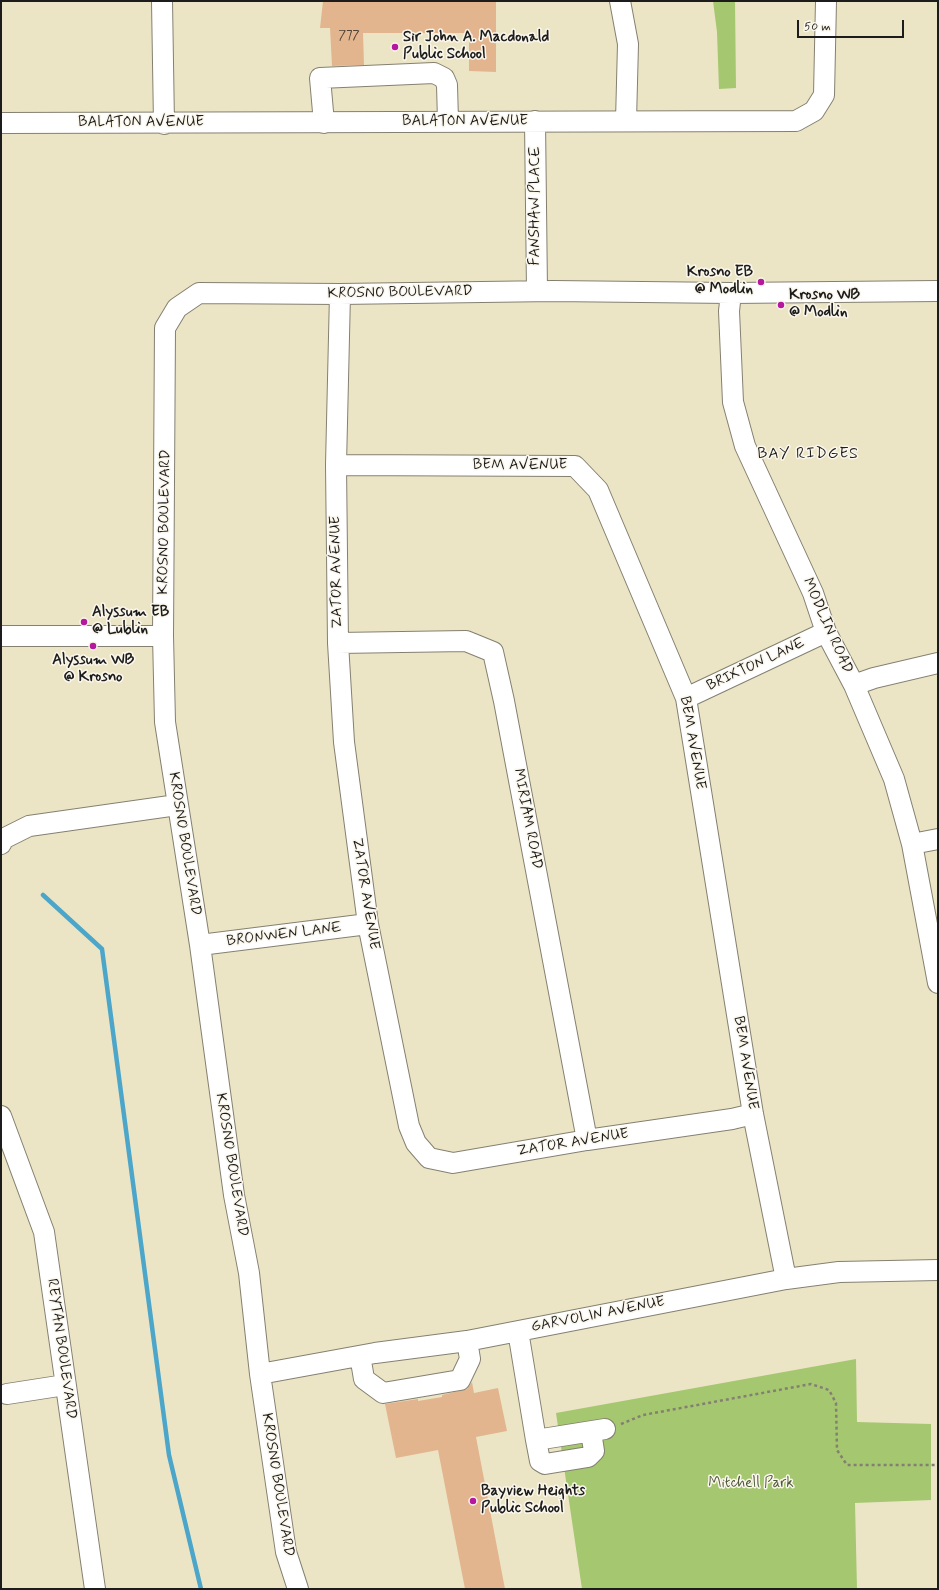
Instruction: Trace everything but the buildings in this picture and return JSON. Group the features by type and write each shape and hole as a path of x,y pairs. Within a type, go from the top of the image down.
{"street":[{"path":"162,1 164,124"},
{"path":"620,1 628,44 626,121"},
{"name":"BALATON AVENUE","path":"1,123 164,124 448,121 796,121 814,111 824,95 826,1"},
{"path":"324,123 320,78 434,73 444,78 447,85 448,121"},
{"name":"FANSHAW PLACE","path":"535,121 537,291"},
{"name":"KROSNO BOULEVARD","path":"298,1589 286,1552 260,1374 249,1273 234,1195 200,945 165,722 165,328 177,308 199,293 340,294 537,291 731,293 938,291"},
{"name":"MODLIN ROAD","path":"731,293 729,311 733,402 745,446 813,593 826,632 854,685 894,779 912,844 938,984"},
{"name":"ZATOR AVENUE","path":"340,294 336,465 338,643 344,742 368,924 409,1126 416,1143 429,1158 453,1163 587,1140 732,1119 753,1114"},
{"name":"BEM AVENUE","path":"336,465 575,466 598,490 686,698 753,1114 786,1279"},
{"name":"BRIXTON LANE","path":"686,698 826,632"},
{"path":"1,636 164,636"},
{"name":"MIRIAM ROAD","path":"338,643 466,641 493,652 504,701 587,1140"},
{"path":"854,685 874,678 938,663"},
{"path":"1,844 3,839 29,826 177,805"},
{"path":"912,844 938,839"},
{"name":"BRONWEN LANE","path":"200,945 368,924"},
{"name":"REYTAN BOULEVARD","path":"1,1116 44,1232 95,1589"},
{"name":"GARVOLIN AVENUE","path":"260,1374 375,1353 466,1341 786,1279 839,1272 938,1270"},
{"path":"518,1331 536,1440 598,1430"},
{"path":"359,1357 364,1379 383,1393 460,1380 470,1359 466,1341"},
{"path":"6,1394 65,1385"}],"path":[{"path":"598,1430 642,1415 811,1384 829,1390 836,1403 837,1450 847,1465 938,1465"}],"green space":[{"path":"713,1 735,1 736,88 719,89 717,32"},
{"name":"Mitchell Park","path":"856,1359 857,1422 931,1424 931,1500 855,1503 857,1589 582,1589 556,1413"}],"waterway":[{"path":"43,895 102,949 169,1455 201,1589"}],"place":[{"name":"Sir John A. Macdonald Public School","path":"395,47"},
{"name":"Krosno EB @ Modlin","path":"761,282"},
{"name":"Krosno WB @ Modlin","path":"781,305"},
{"name":"Alyssum EB @ Lublin","path":"84,622"},
{"name":"Alyssum WB @ Krosno","path":"93,646"},
{"name":"Bayview Heights Public School","path":"473,1501"}],"district":[{"name":"BAY RIDGES","path":"808,455"}]}
